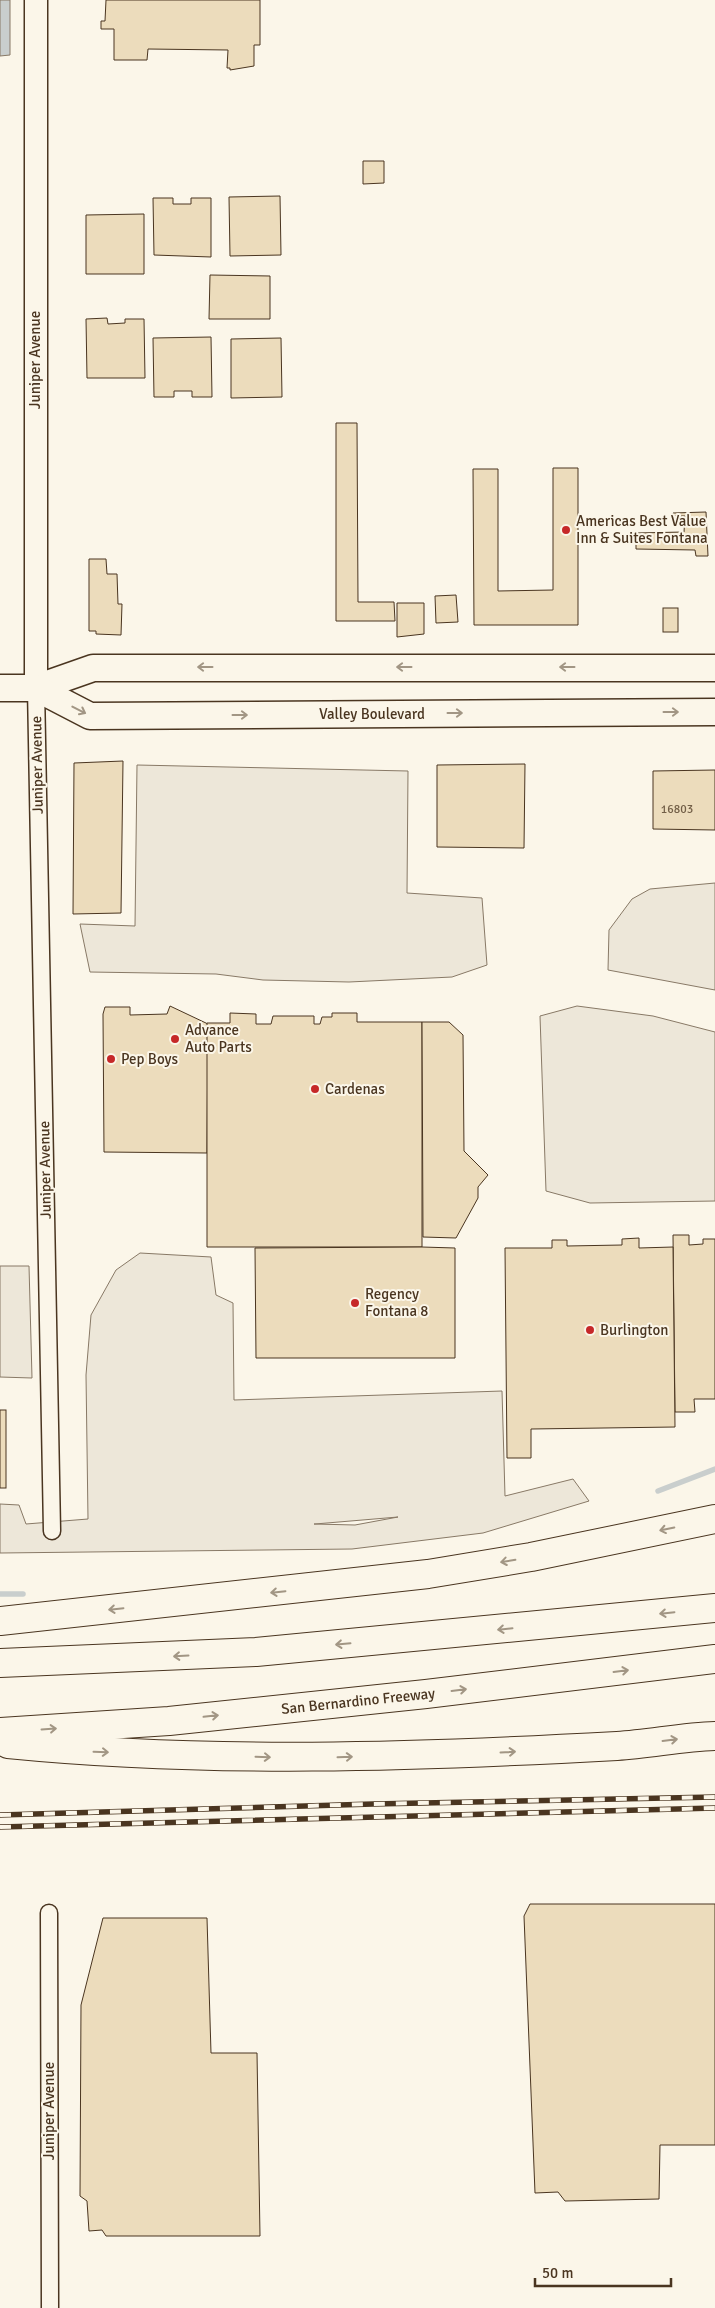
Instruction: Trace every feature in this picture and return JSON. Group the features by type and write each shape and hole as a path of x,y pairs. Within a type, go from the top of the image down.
{"highway":[{"path":"0,1621 326,1587 428,1574 531,1557 715,1519"},
{"path":"0,1663 256,1652 465,1634 715,1608"},
{"name":"San Bernardino Freeway","path":"0,1732 169,1721 416,1695 715,1660"},
{"path":"0,1744 76,1751 320,1758 620,1746 715,1736"}],"main road":[{"name":"Valley Boulevard","path":"0,688 36,688 93,668 715,668"},
{"name":"Valley Boulevard","path":"36,688 90,716 715,712"}],"street":[{"name":"Juniper Avenue","path":"36,0 36,688 52,1531"},
{"name":"Juniper Avenue","path":"48,1913 50,2308"}],"shaded area":[{"path":"0,0 10,0 10,55 0,56"},
{"path":"137,765 408,771 407,893 482,898 487,965 452,977 349,982 263,980 216,974 90,972 80,924 135,926"},
{"path":"715,883 715,990 608,970 609,930 632,899 650,889"},
{"path":"577,1006 653,1016 715,1032 715,1201 590,1203 546,1191 540,1016"},
{"path":"140,1253 211,1257 216,1295 233,1303 234,1400 502,1391 505,1496 573,1479 589,1501 483,1533 352,1549 0,1553 0,1504 19,1505 26,1524 88,1519 86,1375 91,1315 116,1270","holes":["398,1517 355,1525 314,1524"]},
{"path":"0,1266 29,1266 32,1378 0,1377"}],"building":[{"path":"106,0 260,0 260,45 254,45 254,66 230,70 230,68 227,68 228,50 148,49 147,60 114,60 114,29 101,29 101,21 105,21"},
{"path":"363,161 384,161 384,183 363,184"},
{"path":"280,196 281,255 230,256 229,197"},
{"path":"153,198 173,198 173,204 191,204 191,198 211,198 211,257 154,255"},
{"path":"144,214 144,274 86,274 86,215"},
{"path":"210,275 270,276 270,319 209,319"},
{"path":"107,318 108,324 125,323 125,319 144,319 145,378 87,378 86,319"},
{"path":"211,337 212,397 192,397 192,391 174,391 174,397 154,397 153,338"},
{"path":"281,338 282,397 231,398 231,339"},
{"path":"336,423 357,423 358,602 394,602 395,621 336,621"},
{"name":"Americas Best Value Inn & Suites Fontana","path":"553,468 578,468 578,625 474,625 473,469 498,469 498,591 553,590"},
{"path":"706,512 708,556 696,556 695,550 636,549 636,533 684,532 685,516 673,516 673,513"},
{"path":"89,559 106,559 107,574 117,574 118,604 122,604 121,635 96,634 96,631 89,631"},
{"path":"456,595 458,622 436,623 435,596"},
{"path":"397,603 424,603 424,634 397,637"},
{"path":"663,608 678,608 678,632 663,632"},
{"path":"123,761 121,913 73,914 74,763"},
{"path":"525,764 524,848 437,847 437,765"},
{"path":"715,770 715,830 653,829 653,771"},
{"path":"170,1006 208,1024 207,1153 104,1152 103,1014 105,1007 130,1007 130,1015 167,1014"},
{"name":"Cardenas","path":"230,1013 256,1014 256,1024 271,1024 273,1016 314,1016 314,1024 320,1024 322,1017 332,1017 332,1013 357,1013 357,1022 422,1022 422,1247 207,1247 207,1023 230,1023"},
{"path":"422,1022 449,1022 463,1035 464,1151 488,1175 478,1187 478,1198 456,1238 423,1237"},
{"path":"673,1235 689,1235 689,1245 703,1244 703,1239 715,1239 715,1399 694,1399 695,1412 675,1412"},
{"name":"Burlington","path":"639,1238 639,1248 673,1247 675,1427 531,1429 531,1458 507,1458 505,1248 552,1248 552,1240 567,1240 567,1246 622,1245 622,1239"},
{"name":"Regency Fontana 8","path":"255,1248 455,1248 455,1358 256,1358"},
{"path":"0,1410 6,1410 6,1488 0,1488"},
{"path":"530,1904 715,1904 715,2145 660,2145 659,2199 565,2201 558,2192 535,2193 524,1916"},
{"path":"103,1918 207,1918 211,2053 257,2053 260,2236 106,2236 102,2230 89,2231 87,2201 80,2196 81,2005"}],"waterway":[{"path":"658,1491 715,1469"},
{"path":"0,1594 23,1594"}],"railway":[{"path":"0,1815 373,1804 715,1797"},
{"path":"0,1827 715,1808"}],"place":[{"name":"Americas Best Value Inn & Suites Fontana","path":"566,530"},
{"name":"Advance Auto Parts","path":"175,1039"},
{"name":"Pep Boys","path":"111,1059"},
{"name":"Cardenas","path":"315,1089"},
{"name":"Regency Fontana 8","path":"355,1303"},
{"name":"Burlington","path":"590,1330"}]}
